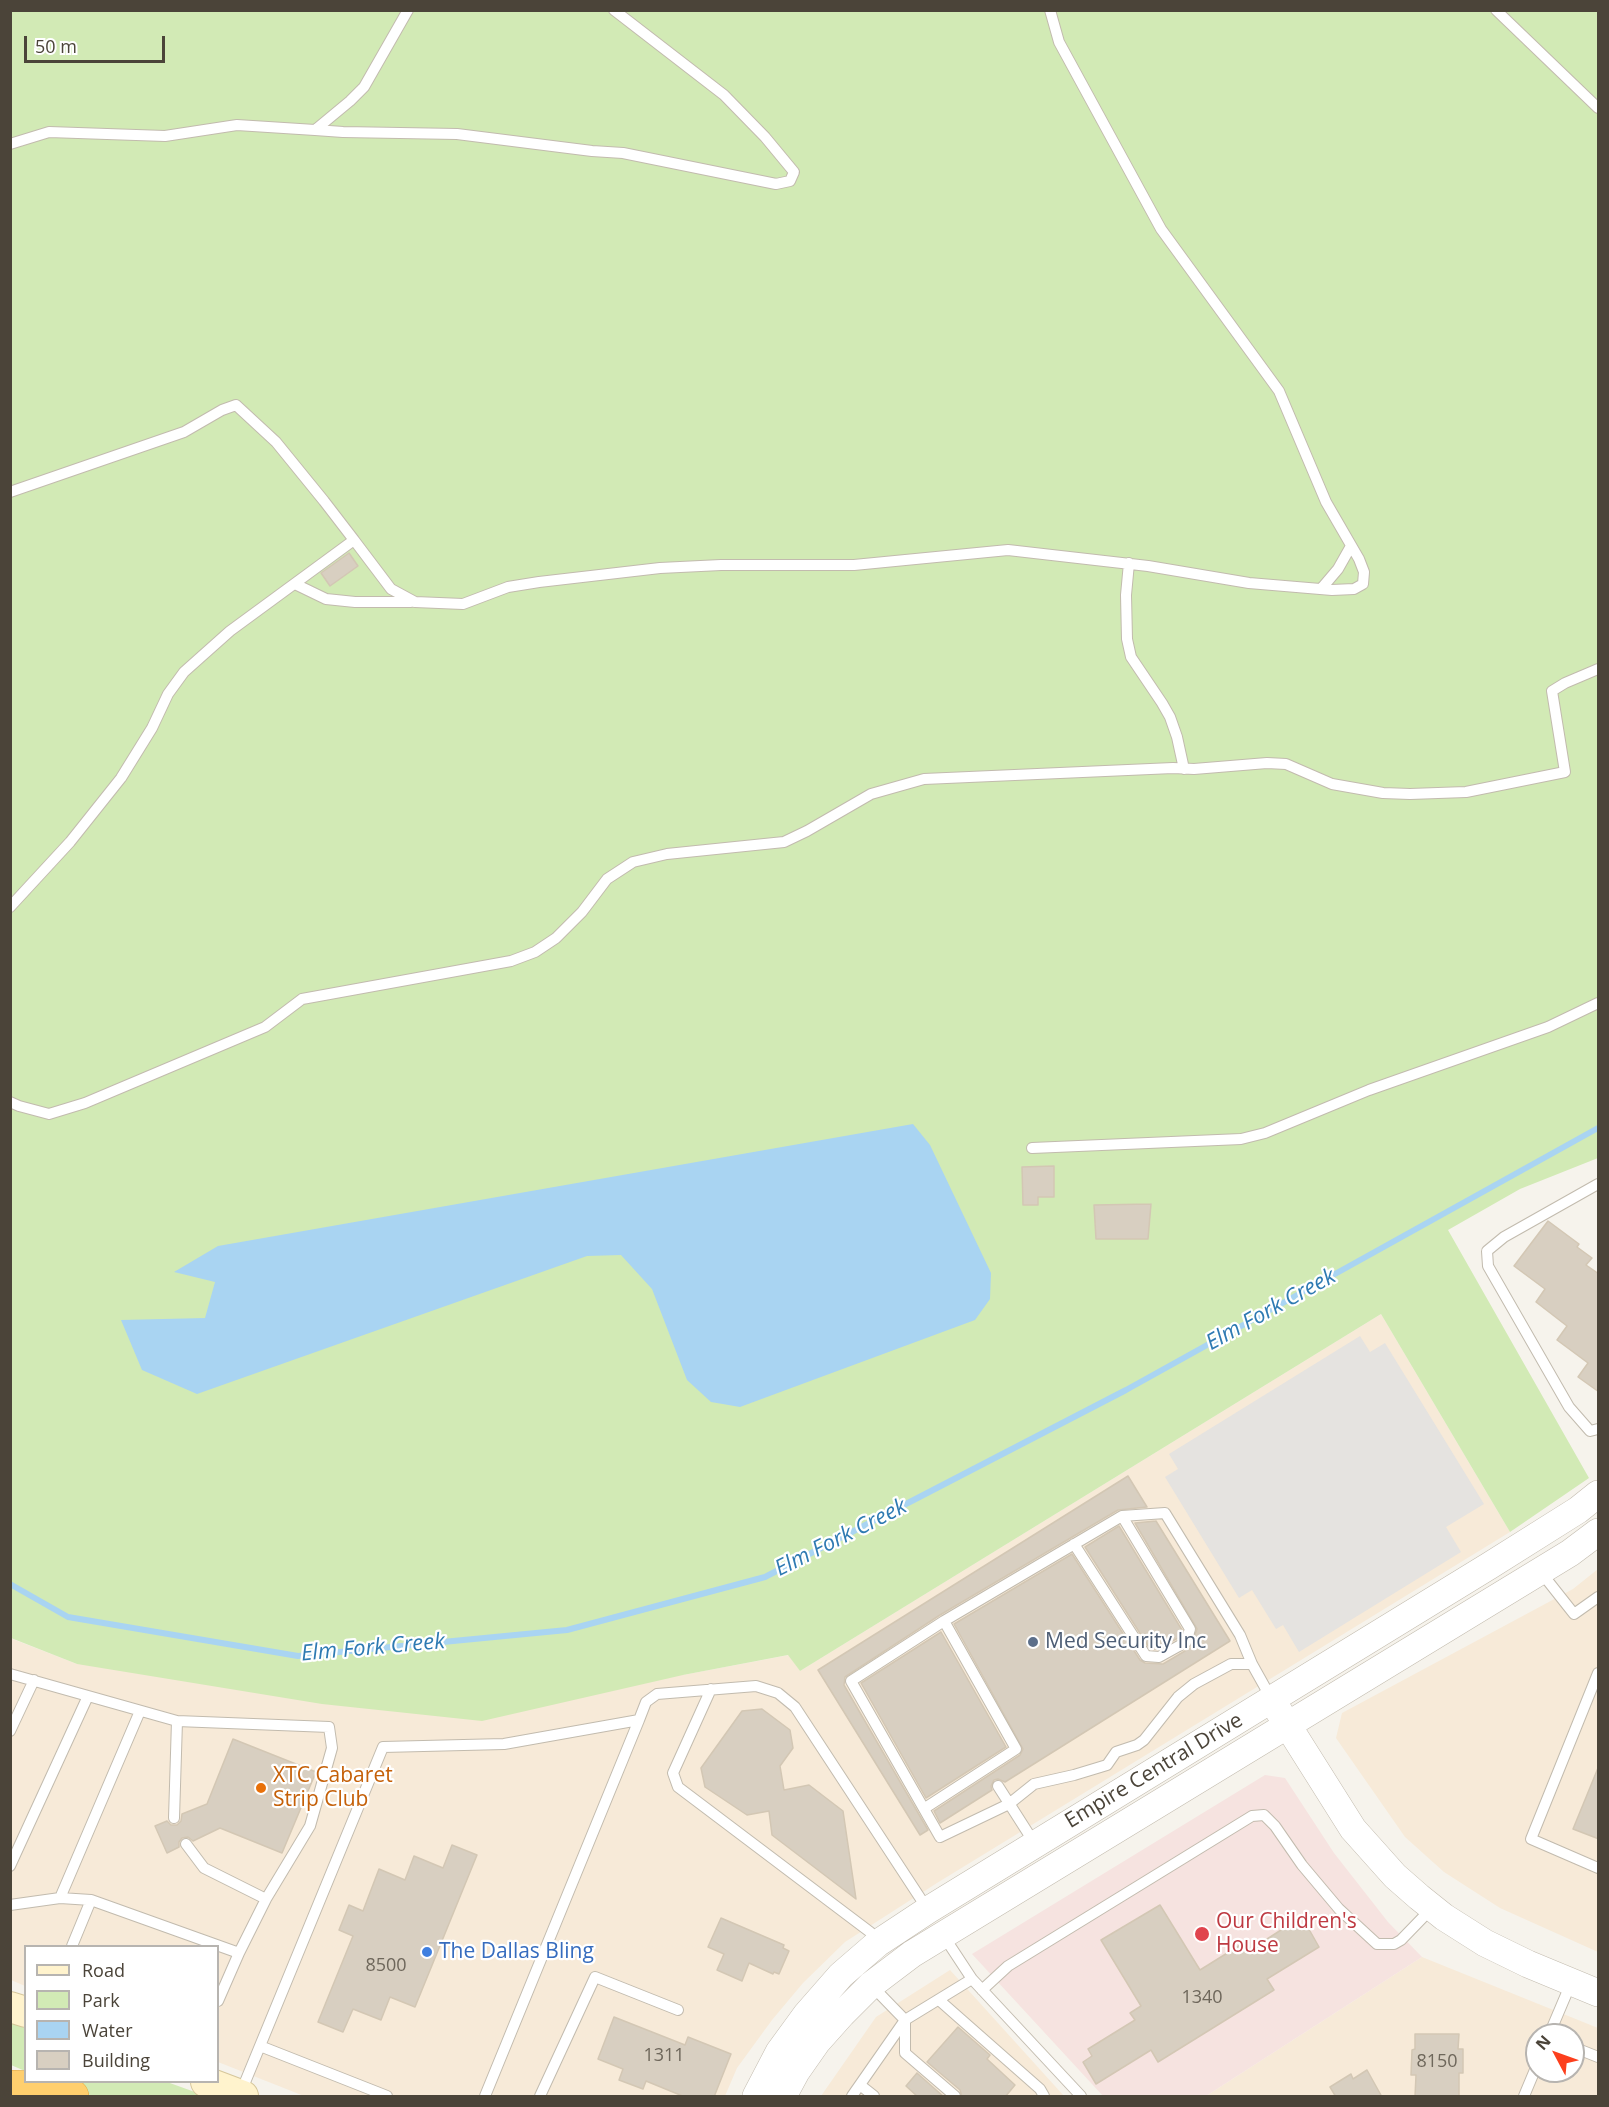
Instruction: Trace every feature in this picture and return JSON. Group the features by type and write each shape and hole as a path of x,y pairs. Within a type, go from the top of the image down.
{"highway":[{"path":"10,2087 48,2088 72,2097"}],"main road":[{"path":"208,2083 241,2096"}],"street":[{"name":"Empire Central Drive","path":"756,2097 779,2052 806,2015 841,1975 878,1943 1035,1844 1538,1536 1599,1494"},
{"name":"Empire Central Drive","path":"783,2097 796,2072 817,2042 842,2014 871,1985 912,1954 1540,1571 1599,1532"},
{"path":"1272,1699 1353,1829 1395,1876 1432,1908 1485,1943 1599,1993"},
{"path":"928,1910 943,1935"}],"lane":[{"path":"315,130 364,87 408,10"},
{"path":"10,144 49,132 165,136 237,125 343,132 457,134 622,153 776,184 790,181 794,172 765,137 724,95 615,10"},
{"path":"295,584 326,599 355,602 463,603 508,587 660,568 854,564 1008,550 1129,563 1249,583 1321,589 1354,589 1363,584 1364,573 1359,559 1326,502 1279,391 1161,229 1059,42 1050,10"},
{"path":"1496,10 1599,108"},
{"path":"10,492 184,432 222,410 236,405 276,442 391,589 415,602"},
{"path":"10,907 70,842 120,778 152,728 168,694 184,672 230,632 354,540"},
{"path":"1321,589 1338,569 1351,546"},
{"path":"1129,563 1126,606 1127,639 1131,657 1170,717 1184,769"},
{"path":"10,1102 49,1114 85,1102 265,1027 302,999 511,961 535,952 556,938 582,912 607,879 633,862 667,854 784,842 871,795 924,779 1286,764 1332,784 1356,790 1410,794 1466,792 1565,772 1552,691 1564,683 1599,669"},
{"path":"1032,1148 1241,1139 1265,1132 1369,1090 1548,1027 1599,1003"},
{"path":"1599,1184 1504,1237 1487,1251 1488,1266 1569,1407 1590,1431 1599,1429"},
{"path":"1252,1664 1231,1664 1194,1684 1178,1697 1144,1740 1137,1745 1116,1752 1107,1765 1034,1784 1009,1804 940,1837 851,1681 1122,1515 1165,1513 1240,1635 1252,1664 1272,1699"},
{"path":"1074,1544 1146,1656 1159,1657 1168,1652 1186,1641 1190,1629 1122,1515"},
{"path":"1540,1571 1574,1614 1599,1597"},
{"path":"925,1808 1016,1749 944,1622"},
{"path":"1599,1673 1531,1839 1599,1868"},
{"path":"10,1674 177,1721 328,1727 332,1748 310,1826 266,1899 219,1999"},
{"path":"10,1731 34,1680"},
{"path":"485,2097 646,1702 657,1695 756,1686 778,1693 795,1707 928,1910"},
{"path":"711,1689 673,1773 678,1786 870,1932 878,1943"},
{"path":"10,1866 88,1696"},
{"path":"60,1898 140,1712"},
{"path":"241,2096 383,1747 504,1744 639,1720"},
{"path":"174,1818 177,1721"},
{"path":"998,1786 1035,1844"},
{"path":"982,1990 1008,1966 1252,1816 1264,1815 1275,1826 1302,1865 1339,1909 1377,1944 1394,1944 1401,1940 1432,1908"},
{"path":"186,1844 204,1868 266,1899"},
{"path":"10,1905 60,1898 91,1900 217,1945"},
{"path":"73,1945 91,1900"},
{"path":"943,1935 972,1979 1081,2097"},
{"path":"219,1946 239,1953"},
{"path":"540,2097 595,1977 678,2010"},
{"path":"852,2097 905,2020 972,1979"},
{"path":"1554,2023 1571,1982"},
{"path":"871,1985 905,2020 905,2054 955,2097"},
{"path":"939,2000 1040,2089 1044,2097"},
{"path":"260,2046 387,2097"},
{"path":"1524,2097 1530,2083"},
{"path":"860,2085 862,2097"},
{"path":"860,2085 874,2097"}],"shaded area":[{"path":"1381,1314 1510,1532 937,1883 845,1942 803,1983 772,2020 737,2068 725,2096 304,2096 219,2062 219,1945 24,1945 24,1986 11,1980 10,1638 77,1664 683,1675 789,1655 800,1671"},
{"path":"1360,1336 1370,1352 1385,1343 1484,1504 1446,1527 1461,1552 1299,1652 1283,1625 1276,1629 1252,1590 1239,1598 1165,1477 1178,1469 1169,1454"},
{"path":"1598,1569 1598,1952 1500,1908 1444,1872 1405,1837 1336,1738 1342,1713 1573,1589"},
{"name":"Our Children's House","path":"1265,1775 1285,1778 1334,1853 1388,1922 1422,1957 1206,2096 1103,2096 972,1954"},
{"path":"1422,1957 1598,2028 1598,2096 1206,2096"},
{"path":"950,1970 1064,2096 821,2096 876,2017"}],"green space":[{"path":"10,11 1598,11 1598,1158 1520,1189 1448,1230 1589,1478 1510,1532 1381,1314 800,1671 788,1655 683,1675 482,1721 322,1704 77,1664 11,1638"},
{"path":"10,2022 24,2028 24,2071 11,2065"},
{"path":"55,2083 170,2083 206,2096 93,2096"}],"water":[{"path":"913,1124 930,1145 991,1273 990,1299 975,1320 740,1407 711,1402 687,1380 652,1289 621,1255 587,1256 197,1394 142,1370 121,1320 205,1318 215,1282 174,1272 218,1246"}],"building":[{"path":"349,553 358,566 330,586 321,573"},
{"path":"1054,1166 1054,1197 1038,1197 1038,1205 1023,1205 1022,1167"},
{"path":"1151,1204 1148,1239 1096,1239 1094,1205"},
{"path":"1548,1221 1579,1244 1577,1247 1592,1258 1586,1265 1599,1274 1599,1392 1578,1377 1588,1363 1557,1340 1567,1326 1536,1302 1545,1289 1514,1266"},
{"path":"1128,1476 1147,1507 1118,1510 940,1615 845,1677 844,1685 928,1830 920,1835 818,1670"},
{"path":"1156,1521 1230,1641 1005,1782 994,1780 992,1790 940,1823 934,1811 1020,1755 1023,1749 954,1624 1072,1554 1140,1660 1145,1663 1163,1664 1190,1648 1197,1629 1135,1523"},
{"path":"1119,1526 1182,1630 1180,1637 1157,1649 1150,1649 1085,1547"},
{"path":"941,1632 1006,1747 926,1798 861,1683"},
{"path":"762,1709 790,1730 793,1748 780,1766 784,1790 809,1785 843,1811 856,1899 772,1835 769,1811 747,1815 705,1787 701,1768 742,1711"},
{"name":"XTC Cabaret Strip Club","path":"233,1739 316,1772 282,1853 220,1828 193,1841 188,1837 182,1838 179,1847 167,1853 155,1826 167,1821 171,1825 177,1825 181,1821 182,1814 207,1804"},
{"path":"1599,1768 1599,1839 1573,1829"},
{"path":"452,1845 477,1855 415,2007 390,1997 381,2020 353,2009 343,2032 318,2022 353,1936 339,1930 349,1905 363,1911 379,1869 405,1880 414,1856 443,1868"},
{"path":"1160,1905 1200,1970 1245,1942 1250,1950 1295,1921 1300,1928 1306,1924 1319,1947 1267,1979 1274,1990 1158,2062 1151,2050 1096,2084 1083,2062 1092,2056 1088,2049 1135,2020 1130,2013 1141,2006 1101,1940"},
{"path":"721,1918 784,1945 783,1948 789,1951 779,1974 774,1972 773,1974 749,1963 742,1981 717,1970 724,1954 708,1947"},
{"path":"614,2017 685,2045 688,2037 731,2054 714,2097 685,2097 646,2081 643,2089 619,2080 623,2069 598,2059"},
{"path":"958,2027 990,2055 987,2059 1015,2085 1005,2097 962,2097 960,2090 927,2062"},
{"path":"1415,2034 1459,2034 1458,2049 1463,2049 1463,2073 1459,2073 1459,2097 1415,2097 1416,2075 1411,2075"},
{"path":"1367,2070 1382,2097 1336,2097 1330,2087 1351,2074 1353,2079"},
{"path":"917,2073 944,2097 918,2097 906,2086"}],"waterway":[{"name":"Elm Fork Creek","path":"10,1584 68,1617 298,1656 567,1630 765,1577 1126,1390 1598,1128"}],"place":[{"name":"Med Security Inc","path":"1033,1642"},
{"name":"XTC Cabaret Strip Club","path":"261,1788"},
{"name":"Our Children's House","path":"1202,1934"},
{"name":"The Dallas Bling","path":"427,1952"}]}
